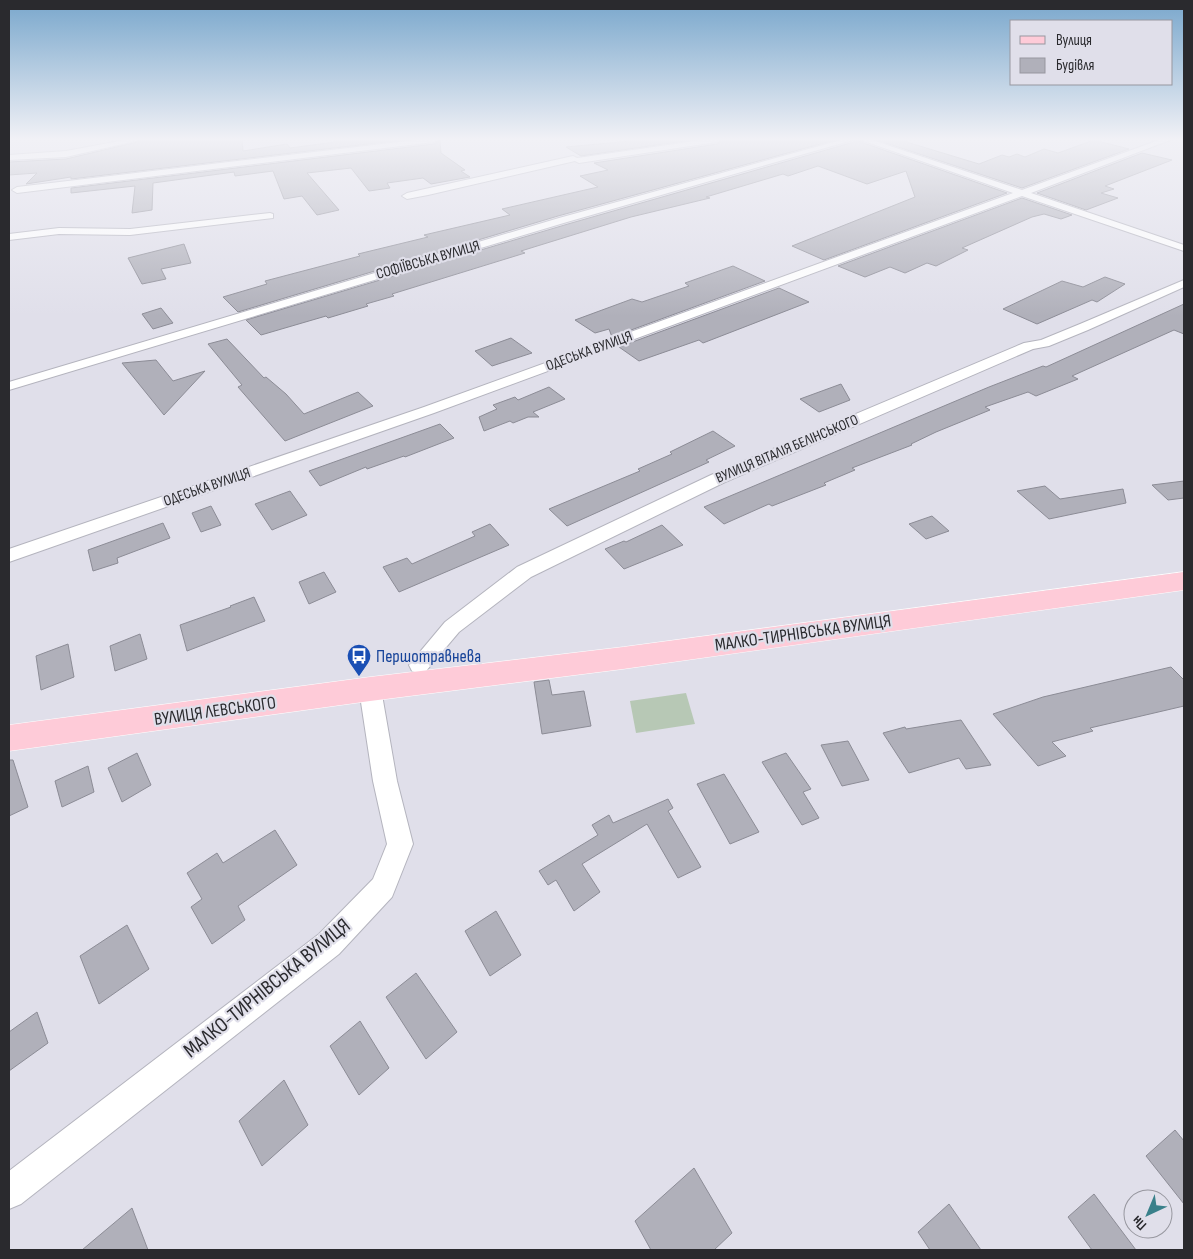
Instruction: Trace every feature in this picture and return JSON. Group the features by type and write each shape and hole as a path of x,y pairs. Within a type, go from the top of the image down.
{"main road":[{"name":"МАЛКО-ТИРНІВСЬКА ВУЛИЦЯ","path":"420,674 623,658 1184,582"},
{"name":"ВУЛИЦЯ ЛЕВСЬКОГО","path":"9,738 370,689 420,674"}],"street":[{"name":"СОФІЇВСЬКА ВУЛИЦЯ","path":"9,386 640,199"},
{"name":"ОДЕСЬКА ВУЛИЦЯ","path":"9,556 429,410 785,281 1003,199"},
{"path":"1041,199 1184,248"},
{"path":"9,237 59,231 130,232 270,216"},
{"name":"ВУЛИЦЯ ВІТАЛІЯ БЕЛІНСЬКОГО","path":"420,674 452,627 524,572 717,479 1029,346 1044,343 1084,327 1184,283"},
{"name":"МАЛКО-ТИРНІВСЬКА ВУЛИЦЯ","path":"9,1192 328,944 383,888 400,844 385,781 370,689"}],"green space":[{"path":"686,693 695,724 636,733 630,701"}],"building":[{"path":"134,199 152,199 152,210 132,213"},
{"path":"304,199 329,199 339,210 317,215"},
{"path":"547,199 621,199 238,312 223,297 267,284 265,281 360,256 358,254 428,237 424,235 510,215 502,209"},
{"path":"656,199 707,199 631,217 521,251 525,253 392,294 394,296 328,318 326,316 261,335 246,320"},
{"path":"911,199 991,199 824,260 792,246"},
{"path":"1020,199 1072,215 1061,219 1044,214 1032,217 962,248 968,250 936,266 927,263 905,273 890,267 865,277 838,266"},
{"path":"1054,199 1116,199 1086,210"},
{"path":"184,244 191,263 161,269 166,279 142,284 128,258"},
{"path":"733,266 765,281 612,337 609,329 595,333 575,320 632,299 642,302 689,286 685,283"},
{"path":"1105,277 1125,284 1097,302 1092,300 1037,324 1003,309 1062,281 1083,287"},
{"path":"779,288 809,302 703,343 699,340 639,361 619,347"},
{"path":"1184,304 1184,334 1174,330 1072,376 1078,379 1036,396 1028,392 985,407 990,410 936,432 912,445 852,468 855,470 824,483 826,485 772,506 769,504 724,524 704,507 989,387 1043,366 1046,367"},
{"path":"161,308 173,323 153,329 142,314"},
{"path":"511,338 532,353 492,366 475,351"},
{"path":"227,339 264,378 266,377 286,394 304,414 358,392 373,406 285,441 238,387 242,385 208,344"},
{"path":"156,360 173,381 205,371 164,415 122,363"},
{"path":"841,384 850,400 819,412 800,399"},
{"path":"549,387 565,399 533,412 539,417 528,417 513,423 510,421 484,431 479,417 497,409 493,405 515,397 518,400"},
{"path":"440,424 454,438 405,457 367,469 366,467 320,486 309,471"},
{"path":"713,431 735,446 706,460 709,462 567,526 549,509 640,471 638,469 672,454 670,452"},
{"path":"1184,481 1184,498 1168,500 1152,485"},
{"path":"1045,486 1060,499 1123,489 1126,503 1049,519 1017,491"},
{"path":"290,491 307,515 272,530 255,504"},
{"path":"211,506 221,525 201,532 192,513"},
{"path":"932,516 949,531 926,539 909,524"},
{"path":"163,523 170,538 117,558 118,563 93,571 88,550"},
{"path":"490,524 509,545 399,592 383,567 407,558 412,564 475,536 472,532"},
{"path":"662,525 683,545 624,569 605,549 624,541 626,542"},
{"path":"324,572 336,592 309,604 299,582"},
{"path":"254,597 265,621 187,651 180,625"},
{"path":"140,634 147,659 115,671 110,646"},
{"path":"68,644 74,677 41,690 36,656"},
{"path":"1171,667 1184,680 1184,706 1090,728 1093,731 1052,742 1066,756 1038,766 993,714 1043,697"},
{"path":"549,680 552,695 584,691 591,726 542,734 534,682"},
{"path":"961,720 991,765 966,769 959,758 909,773 883,733 905,727 906,729"},
{"path":"848,741 869,780 842,786 821,745"},
{"path":"137,753 151,785 122,802 108,768"},
{"path":"786,753 811,789 803,792 819,818 802,825 762,762"},
{"path":"9,760 13,760 28,807 9,816"},
{"path":"88,766 94,792 62,807 55,781"},
{"path":"724,774 759,832 730,844 697,784"},
{"path":"668,799 673,808 668,811 701,867 678,878 647,824 582,864 600,892 574,911 556,880 548,885 539,871 598,835 592,825 609,815 613,823"},
{"path":"275,830 297,865 238,906 245,920 212,944 191,907 202,899 187,873 217,853 223,863"},
{"path":"496,911 521,955 490,976 465,931"},
{"path":"127,925 149,969 99,1004 80,956"},
{"path":"416,973 457,1032 426,1059 386,997"},
{"path":"37,1012 48,1043 9,1071 9,1032"},
{"path":"360,1021 389,1068 359,1095 330,1046"},
{"path":"284,1080 308,1125 262,1166 239,1121"},
{"path":"1175,1130 1184,1141 1184,1204 1173,1189 1146,1156"},
{"path":"694,1168 732,1233 714,1250 651,1250 635,1221"},
{"path":"1094,1194 1123,1233 1123,1239 1128,1239 1136,1250 1092,1250 1068,1217"},
{"path":"949,1204 981,1250 930,1250 918,1232"},
{"path":"132,1208 148,1250 82,1250"}],"place":[{"name":"Першотравнева","path":"359,677"}]}
